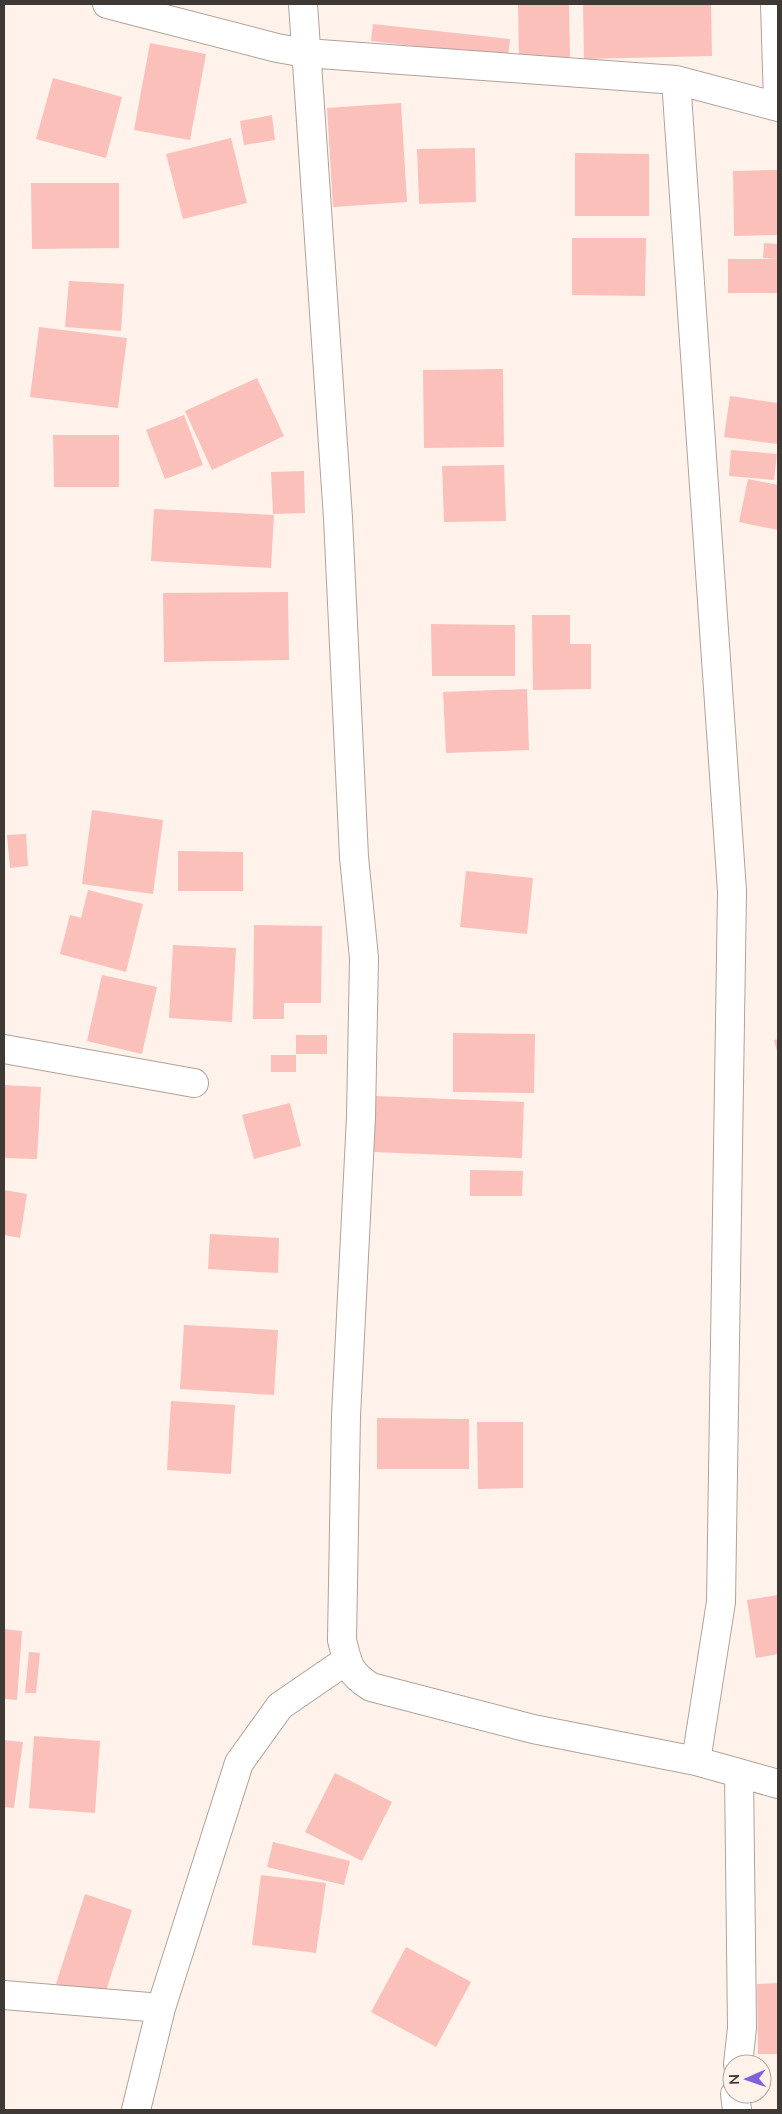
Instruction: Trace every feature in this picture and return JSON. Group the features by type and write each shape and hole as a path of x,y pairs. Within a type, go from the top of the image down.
{"street":[{"path":"107,4 278,48 306,53 676,80 778,107"},
{"path":"303,4 338,518 354,857 364,958 361,1117 346,1416 342,1640 347,1660 355,1677 371,1687 533,1729 696,1761 778,1784"},
{"path":"775,4 778,102"},
{"path":"676,80 732,891 721,1602 696,1761"},
{"path":"4,1049 194,1083"},
{"path":"136,2110 161,2008 239,1763 280,1706 347,1660"},
{"path":"739,1773 742,2028 739,2054"},
{"path":"4,1995 161,2008"}],"building":[{"path":"518,4 569,4 570,57 519,58"},
{"path":"583,4 711,4 712,56 584,59"},
{"path":"373,24 510,39 508,57 371,41"},
{"path":"150,43 206,54 190,140 134,130"},
{"path":"53,78 122,97 106,158 36,139"},
{"path":"401,103 407,202 333,207 327,108"},
{"path":"272,115 275,140 244,145 240,121"},
{"path":"231,138 247,203 183,219 166,154"},
{"path":"475,148 476,202 419,204 417,149"},
{"path":"575,153 649,154 649,216 575,216"},
{"path":"778,170 778,235 734,236 733,171"},
{"path":"31,183 119,183 119,248 32,249"},
{"path":"572,238 646,238 645,296 572,295"},
{"path":"764,243 778,244 778,259 763,258"},
{"path":"728,259 777,259 777,293 728,293"},
{"path":"69,281 124,284 121,331 65,327"},
{"path":"39,327 127,338 118,408 30,397"},
{"path":"503,369 504,447 424,448 423,370"},
{"path":"257,378 284,436 212,470 185,411"},
{"path":"730,396 778,403 778,444 724,437"},
{"path":"184,415 203,465 165,479 146,430"},
{"path":"53,435 119,435 119,487 54,487"},
{"path":"731,450 777,454 774,480 729,476"},
{"path":"504,465 506,521 444,522 442,466"},
{"path":"304,471 305,513 273,514 271,472"},
{"path":"748,479 778,485 778,530 739,522"},
{"path":"154,509 274,515 271,568 151,561"},
{"path":"288,592 289,660 164,662 163,593"},
{"path":"532,615 570,615 570,644 591,644 591,689 533,690"},
{"path":"431,624 515,625 515,676 432,676"},
{"path":"527,689 529,750 446,753 443,692"},
{"path":"92,810 163,820 153,894 82,884"},
{"path":"26,834 28,866 10,868 7,835"},
{"path":"178,851 243,852 243,891 178,891"},
{"path":"466,871 533,878 527,934 460,927"},
{"path":"88,890 143,904 126,972 60,954 70,915 81,918"},
{"path":"254,925 322,926 321,1003 284,1003 284,1019 253,1019"},
{"path":"173,945 236,948 232,1022 169,1018"},
{"path":"102,975 157,987 142,1054 87,1041"},
{"path":"453,1033 535,1034 534,1093 453,1092"},
{"path":"296,1035 327,1035 327,1054 296,1054"},
{"path":"778,1039 778,1055 774,1040"},
{"path":"271,1055 296,1055 296,1072 271,1072"},
{"path":"4,1085 41,1087 37,1159 4,1158"},
{"path":"375,1096 524,1102 522,1158 373,1152"},
{"path":"290,1103 301,1146 254,1159 242,1115"},
{"path":"470,1170 523,1171 522,1196 470,1196"},
{"path":"4,1190 27,1194 20,1238 4,1235"},
{"path":"210,1234 279,1238 278,1273 208,1269"},
{"path":"184,1325 278,1330 274,1395 180,1389"},
{"path":"171,1401 235,1405 231,1474 167,1470"},
{"path":"377,1418 469,1419 469,1469 377,1469"},
{"path":"477,1422 523,1422 523,1488 478,1489"},
{"path":"778,1595 778,1654 756,1658 747,1600"},
{"path":"4,1629 22,1631 17,1700 4,1699"},
{"path":"29,1652 40,1653 36,1693 25,1693"},
{"path":"34,1736 100,1741 95,1813 29,1808"},
{"path":"4,1740 23,1742 14,1808 4,1807"},
{"path":"335,1773 392,1802 362,1861 305,1832"},
{"path":"273,1842 350,1861 344,1885 267,1867"},
{"path":"261,1875 326,1883 316,1953 252,1945"},
{"path":"85,1894 132,1910 103,2000 56,1984"},
{"path":"406,1947 471,1982 436,2047 371,2012"},
{"path":"778,1983 778,2054 758,2054 757,1984"}]}
